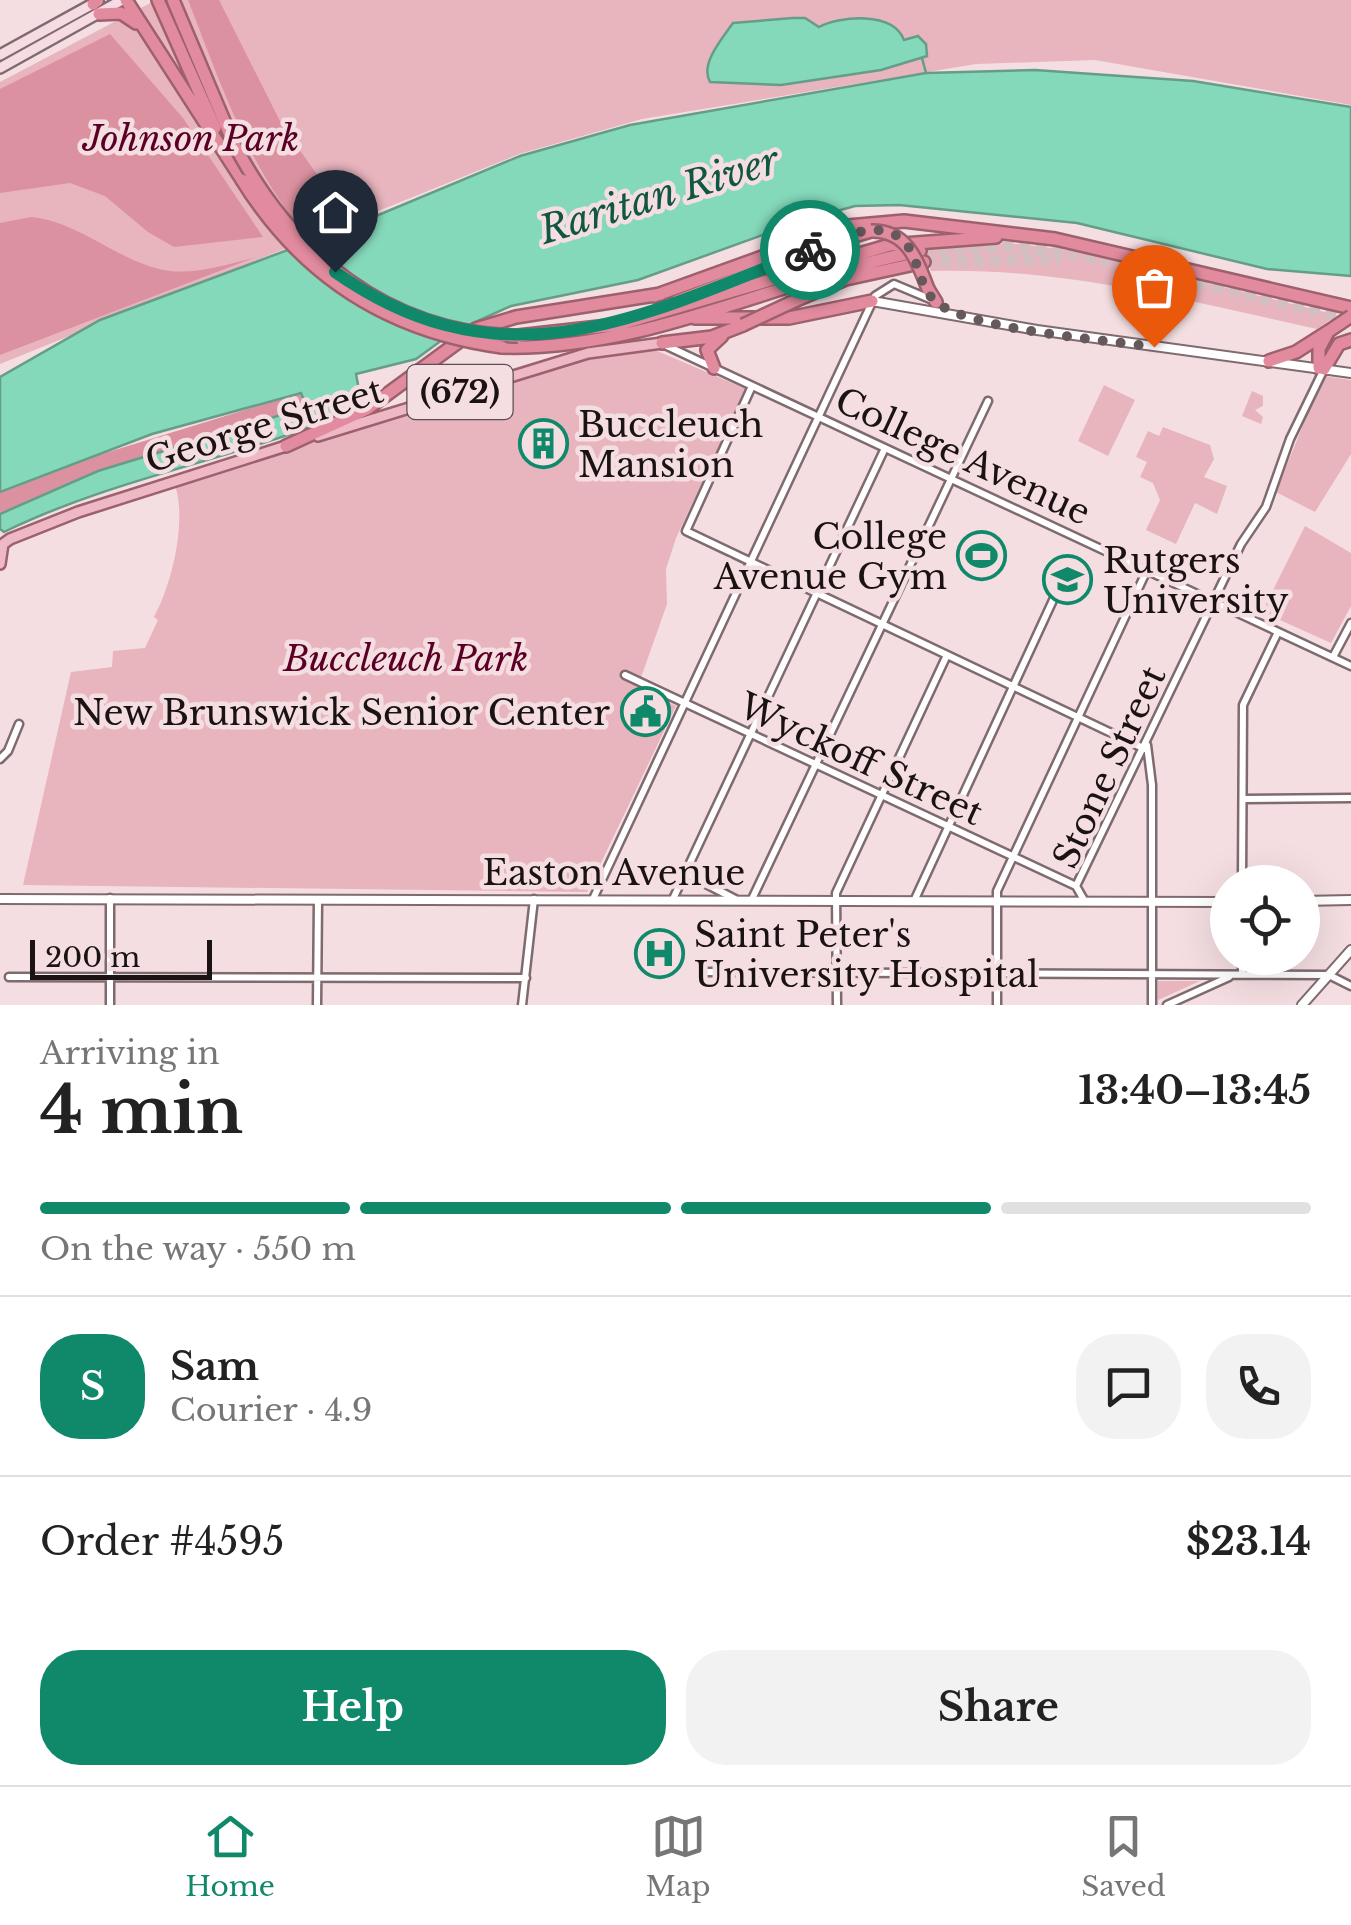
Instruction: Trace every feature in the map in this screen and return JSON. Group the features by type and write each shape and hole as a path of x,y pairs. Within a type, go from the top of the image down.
{"highway":[{"path":"124,0 293,234 362,291 436,324 518,336 579,332 655,315 890,245 959,237 1055,239"},
{"path":"173,0 224,142"},
{"path":"97,4 140,26"},
{"path":"160,5 242,180 301,257 367,306 421,330 502,348 572,345 666,322 857,265 922,257 846,279 726,333 662,343"},
{"path":"654,296 864,223 904,221 1055,239 1351,312"},
{"path":"286,446 367,409 453,343 484,326 654,296 871,230 890,233 906,244 936,302"},
{"path":"579,332 670,303 822,245"},
{"path":"666,322 706,317 789,318 872,301"},
{"path":"1269,362 1316,343 1351,312"},
{"path":"714,368 707,350 726,333"},
{"path":"1321,368 1338,344 1351,340"},
{"path":"1316,343 1321,368"}],"main road":[{"path":"0,55 97,4 124,0"},
{"path":"0,68 97,4"},
{"name":"George Street","path":"2,542 78,512 588,353 662,343"},
{"path":"0,564 2,542"}],"street":[{"path":"593,899 872,301 882,288 894,284 972,317"},
{"path":"872,301 1351,373"},
{"name":"College Avenue","path":"662,343 1351,666"},
{"name":"Stone Street","path":"1084,900 1076,886 1241,544 1266,507 1290,438 1321,368"},
{"path":"752,386 686,531 946,656 1146,746 1152,786 1152,1005"},
{"path":"752,899 988,401"},
{"path":"673,899 885,448"},
{"path":"997,1005 997,899 1012,857 1146,570"},
{"path":"915,899 1060,585"},
{"path":"1333,657 1351,623"},
{"path":"1242,865 1243,705 1278,631"},
{"path":"837,1005 836,899 946,656"},
{"name":"Wyckoff Street","path":"625,675 1076,886"},
{"path":"0,759 8,752 19,724"},
{"path":"1244,799 1351,798"},
{"path":"685,873 736,899"},
{"name":"Easton Avenue","path":"0,898 1210,902"},
{"path":"110,898 110,1005"},
{"path":"318,898 318,1005"},
{"path":"522,1005 534,899"},
{"path":"1320,901 1351,900"},
{"path":"1302,1005 1351,950"},
{"path":"701,972 1210,974"},
{"path":"1167,1005 1236,975"},
{"path":"1320,975 1351,986"},
{"path":"9,977 526,978"}],"green space":[{"name":"Johnson Park","path":"156,0 1351,0 1351,105 1095,60 976,64 642,119 519,154 0,364 0,82"},
{"path":"188,0 219,0 283,127 337,202 295,221 247,143"},
{"path":"110,34 183,118 263,237 174,247 148,232 105,196 70,183 0,193 0,89"},
{"path":"31,217 50,220 134,260 170,271 202,270 256,257 0,355 0,223"},
{"path":"1019,244 1082,252 1337,315 1317,329 1077,280 1029,274 931,271 921,245"},
{"name":"Buccleuch Park","path":"648,347 746,389 676,538 666,569 667,604 638,686 676,706 587,892 23,885 71,672 112,667 113,651 145,648 158,620 154,617 167,588 178,534 175,485 592,356"},
{"path":"1323,376 1351,380 1351,454 1315,512 1276,492"},
{"path":"1104,385 1135,400 1108,456 1078,441"},
{"path":"1252,391 1263,396 1263,406 1255,410 1263,417 1261,424 1242,416"},
{"path":"303,392 307,408 98,471 0,514 0,491 76,462"},
{"path":"1163,427 1210,445 1214,459 1204,477 1227,486 1217,514 1195,503 1176,544 1146,530 1160,500 1153,483 1140,477 1147,462 1136,457 1148,431 1159,436"},
{"path":"1305,526 1351,553 1351,606 1331,643 1262,612"},
{"path":"1158,981 1200,981 1158,1000"}],"water":[{"path":"805,18 819,27 840,20 878,20 889,24 904,40 918,36 926,44 927,56 881,70 781,85 710,82 709,61 733,23"},
{"name":"Raritan River","path":"1035,70 1193,81 1351,107 1351,276 1267,269 1077,223 899,205 855,206 804,220 638,280 511,306 453,332 416,359 356,374 360,395 356,397 358,408 352,411 89,497 4,532 0,529 0,514 98,471 307,407 301,393 152,434 0,492 0,377 100,320 352,226 520,156 630,125 926,73"}],"waterway":[{"path":"922,58 926,73"}],"tunnel":[{"path":"920,251 1005,247 1080,255 1351,319"},
{"path":"924,262 1060,259"}],"way so far":[{"path":"810,250 858,233 882,230 900,238 911,250 930,294 946,308 1037,330 1154,347"}],"place":[{"name":"Buccleuch Mansion","path":"543,444"},
{"name":"College Avenue Gym","path":"982,556"},
{"name":"Rutgers University","path":"1068,580"},
{"name":"New Brunswick Senior Center","path":"645,712"},
{"name":"Saint Peter's University Hospital","path":"659,954"}],"route":[{"path":"335,272 384,303 436,324 492,336 536,336 579,332 654,309 810,250"}]}
